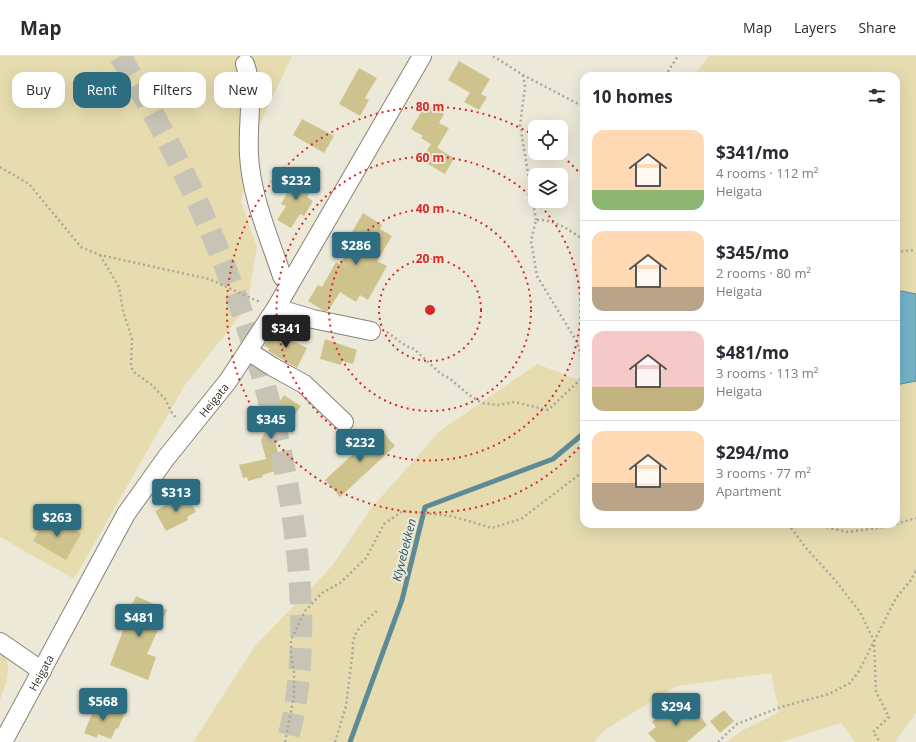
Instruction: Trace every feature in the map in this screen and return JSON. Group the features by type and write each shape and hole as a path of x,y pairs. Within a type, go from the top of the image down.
{"street":[{"name":"Heigata","path":"3,742 126,514 188,430 228,381 276,308 321,233 422,56"},
{"path":"245,64 251,90 249,156 253,181 282,276 289,285"},
{"path":"276,308 313,319 371,331"},
{"path":"248,351 273,368 304,384 344,422"},
{"path":"0,642 42,671"}],"path":[{"path":"493,56 523,75 580,105"},
{"path":"668,72 678,56"},
{"path":"523,75 525,87 520,125 536,220 531,241 538,276 577,342 580,353"},
{"path":"0,167 29,184 81,247 100,255 209,280 276,308"},
{"path":"536,220 553,221 580,238"},
{"path":"900,252 916,250"},
{"path":"100,255 119,287 123,310 132,339 132,367 135,373 152,386 164,399 172,413 188,430"},
{"path":"371,331 387,331 406,346 414,349 441,374 449,378 469,395 482,403 498,405 515,402 548,410 580,382"},
{"path":"285,742 294,696 294,672 291,653 291,640 305,612 322,593 340,583 366,558 384,524 402,511 451,516 492,528 521,519 580,474"},
{"path":"900,523 916,518"},
{"path":"791,528 860,612 874,642 876,692 889,717 873,732 880,742"},
{"path":"830,528 847,532 878,528"},
{"path":"718,742 737,724 781,707 830,694 850,683 859,672 896,598 911,580 916,570"},
{"path":"335,742 346,706 354,650 352,642 356,630 379,609"}],"shaded area":[{"path":"0,56 292,56 272,98 272,72 214,72 214,108 267,108 256,132 241,202 257,247 247,307 185,385 74,579 0,537"},
{"path":"709,56 916,56 916,294 900,292 900,72 696,72"},
{"path":"537,364 580,380 580,528 900,528 900,384 916,381 916,713 895,742 855,742 841,723 781,742 727,742 741,731 779,712 771,673 677,686 606,729 594,742 193,742 255,646 332,566 373,506 440,431"},
{"path":"0,647 7,661 8,673 0,700"}],"water":[{"path":"900,292 916,294 916,381 900,384"}],"building":[{"path":"459,61 490,79 481,94 487,97 479,110 464,102 470,93 448,80"},
{"path":"359,68 377,78 365,98 369,100 360,116 339,104"},
{"path":"426,104 444,114 439,123 449,128 437,148 421,138 423,136 411,129"},
{"path":"302,119 334,136 324,153 293,135"},
{"path":"431,144 454,158 445,174 421,160"},
{"path":"297,175 314,184 307,197 313,201 304,216 300,214 291,228 277,220 286,206 281,204"},
{"path":"363,213 382,225 380,229 392,236 377,261 387,266 368,300 360,295 356,302 340,292 328,311 324,311 308,301 318,285 322,287 336,262 340,264 354,242 348,239"},
{"path":"273,332 307,348 297,368 268,351 269,348 264,346"},
{"path":"325,339 357,350 353,364 342,361 341,365 320,359"},
{"path":"284,395 301,406 283,430 276,445 280,460 276,461 278,470 262,475 263,477 248,481 247,477 243,478 239,465 266,459 261,440 272,418 269,417"},
{"path":"380,429 395,446 340,497 325,480"},
{"path":"186,494 196,512 187,517 188,520 166,531 155,511"},
{"path":"50,516 81,534 66,560 33,541 45,519 47,520"},
{"path":"136,596 167,610 147,654 156,657 148,680 110,665 124,628 121,627"},
{"path":"96,704 124,715 118,729 116,728 111,739 98,734 97,738 84,733"},
{"path":"671,706 681,719 695,710 707,725 687,742 656,742 648,733 656,727 652,722"},
{"path":"724,710 734,721 720,733 710,721"}],"waterway":[{"name":"Klyvebekken","path":"350,742 402,600 425,507 553,459 580,436"}],"tunnel":[{"path":"120,56 180,165 206,221 230,279 250,337 268,397 282,458 293,519 301,603 298,687 287,742"}]}
